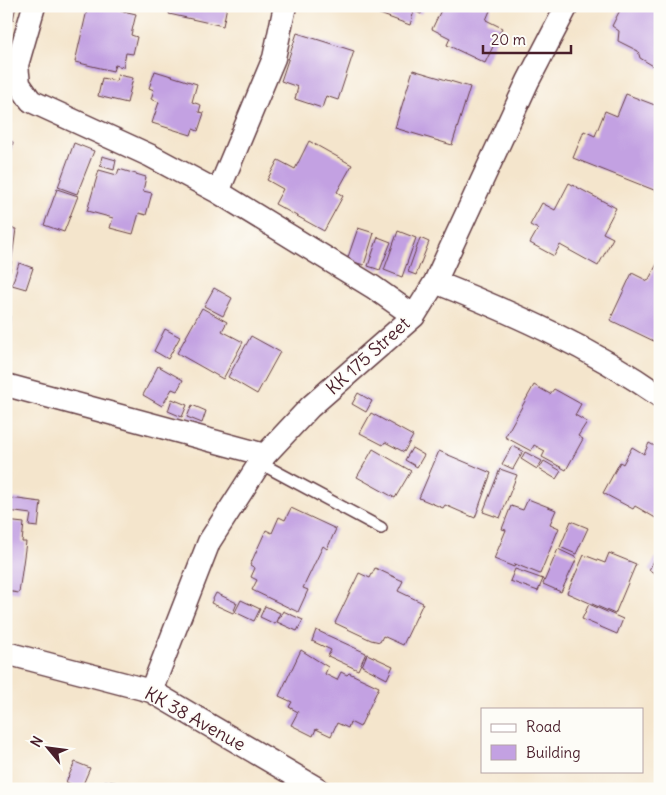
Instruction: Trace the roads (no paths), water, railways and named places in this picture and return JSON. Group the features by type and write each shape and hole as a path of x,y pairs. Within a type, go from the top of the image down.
{"street":[{"path":"34,6 17,66 19,84 31,101 151,156 218,192 373,287 414,316"},
{"path":"218,192 274,58 285,6"},
{"name":"KK 175 Street","path":"151,690 209,542 262,459 310,408 414,316 435,282 528,81 567,6"},
{"path":"435,282 502,309 592,353 660,396"},
{"path":"6,385 262,459"},
{"name":"KK 38 Avenue","path":"6,652 151,690 318,789"}],"lane":[{"path":"262,459 381,528"}]}
